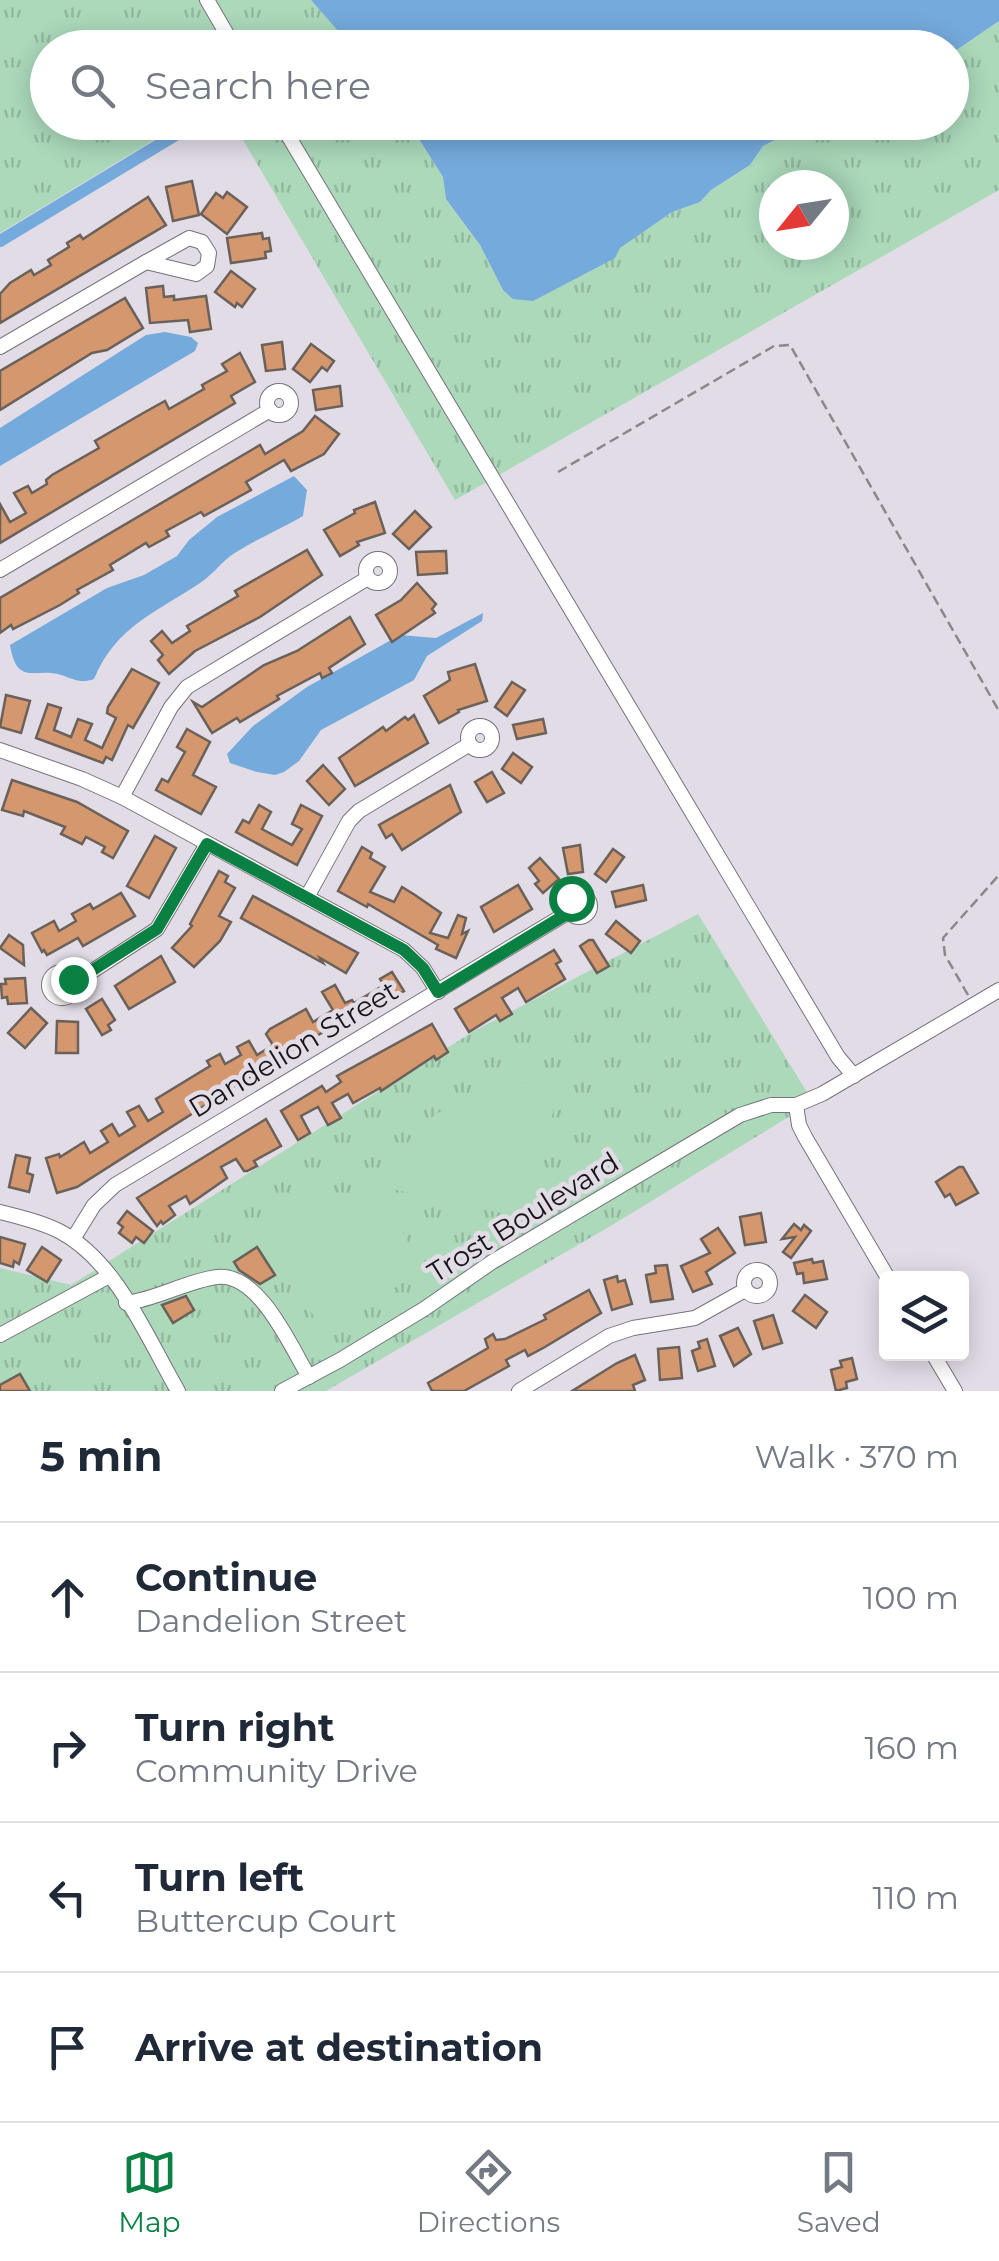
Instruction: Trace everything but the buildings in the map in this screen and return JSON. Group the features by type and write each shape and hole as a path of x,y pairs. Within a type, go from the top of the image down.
{"street":[{"path":"207,0 224,30"},
{"path":"291,140 828,1040 854,1076"},
{"path":"0,347 146,262"},
{"path":"0,570 270,410"},
{"path":"122,797 187,686 368,578"},
{"path":"306,897 359,810 470,744"},
{"path":"0,750 82,778 122,797 404,950 423,968 438,992"},
{"path":"74,982 157,929 207,844"},
{"name":"Dandelion Street","path":"72,1239 96,1202 114,1186 570,912"},
{"name":"Trost Boulevard","path":"282,1391 701,1136 756,1108 796,1105 854,1076 999,990"},
{"path":"796,1105 799,1125 884,1271"},
{"path":"0,1212 49,1226 72,1239 109,1276 178,1391"},
{"path":"0,1335 109,1276"},
{"path":"126,1303 216,1277 230,1278 261,1298 309,1376"},
{"path":"519,1391 609,1336 695,1318 745,1290"},
{"path":"937,1361 955,1391"}],"path":[{"path":"558,472 774,346 790,345 999,711"},
{"path":"974,1005 945,956 943,938 999,876"}],"green space":[{"path":"0,0 311,0 338,30 30,30 30,140 154,140 0,233"},
{"path":"999,21 999,190 455,500 243,140 420,140 443,177 446,199 480,245 503,290 533,301 672,212 700,202 711,190 750,165 763,146 775,140 969,140 969,41"},
{"path":"698,914 813,1102 614,1224 326,1391 0,1391 0,1268 71,1285 474,1031"},
{"path":"510,1080 558,1090 528,1219 392,1189 406,1147 420,1127 458,1101"},
{"path":"325,1194 364,1201 388,1214 424,1270 323,1332 257,1219 300,1198"}],"water":[{"path":"311,0 999,0 999,21 969,41 969,30 337,30"},
{"path":"420,140 775,140 763,146 750,165 711,190 700,202 672,212 620,248 615,258 533,301 513,299 503,290 480,245 446,199 443,177"},
{"path":"165,332 191,337 198,343 195,351 0,466 0,428 146,335"},
{"path":"294,476 307,490 303,516 238,551 204,580 139,622 114,646 94,679 81,681 52,673 28,673 17,666 10,645 107,588 144,575 177,556 189,540 217,517"},
{"path":"483,613 482,621 427,656 414,680 321,730 299,761 284,772 257,772 230,763 227,754 253,726 307,687 400,635 436,638"}],"waterway":[{"path":"0,241 167,140"}],"route":[{"path":"73,979 74,982 157,929 207,844 404,950 415,958 438,992 570,912 571,898"}]}
